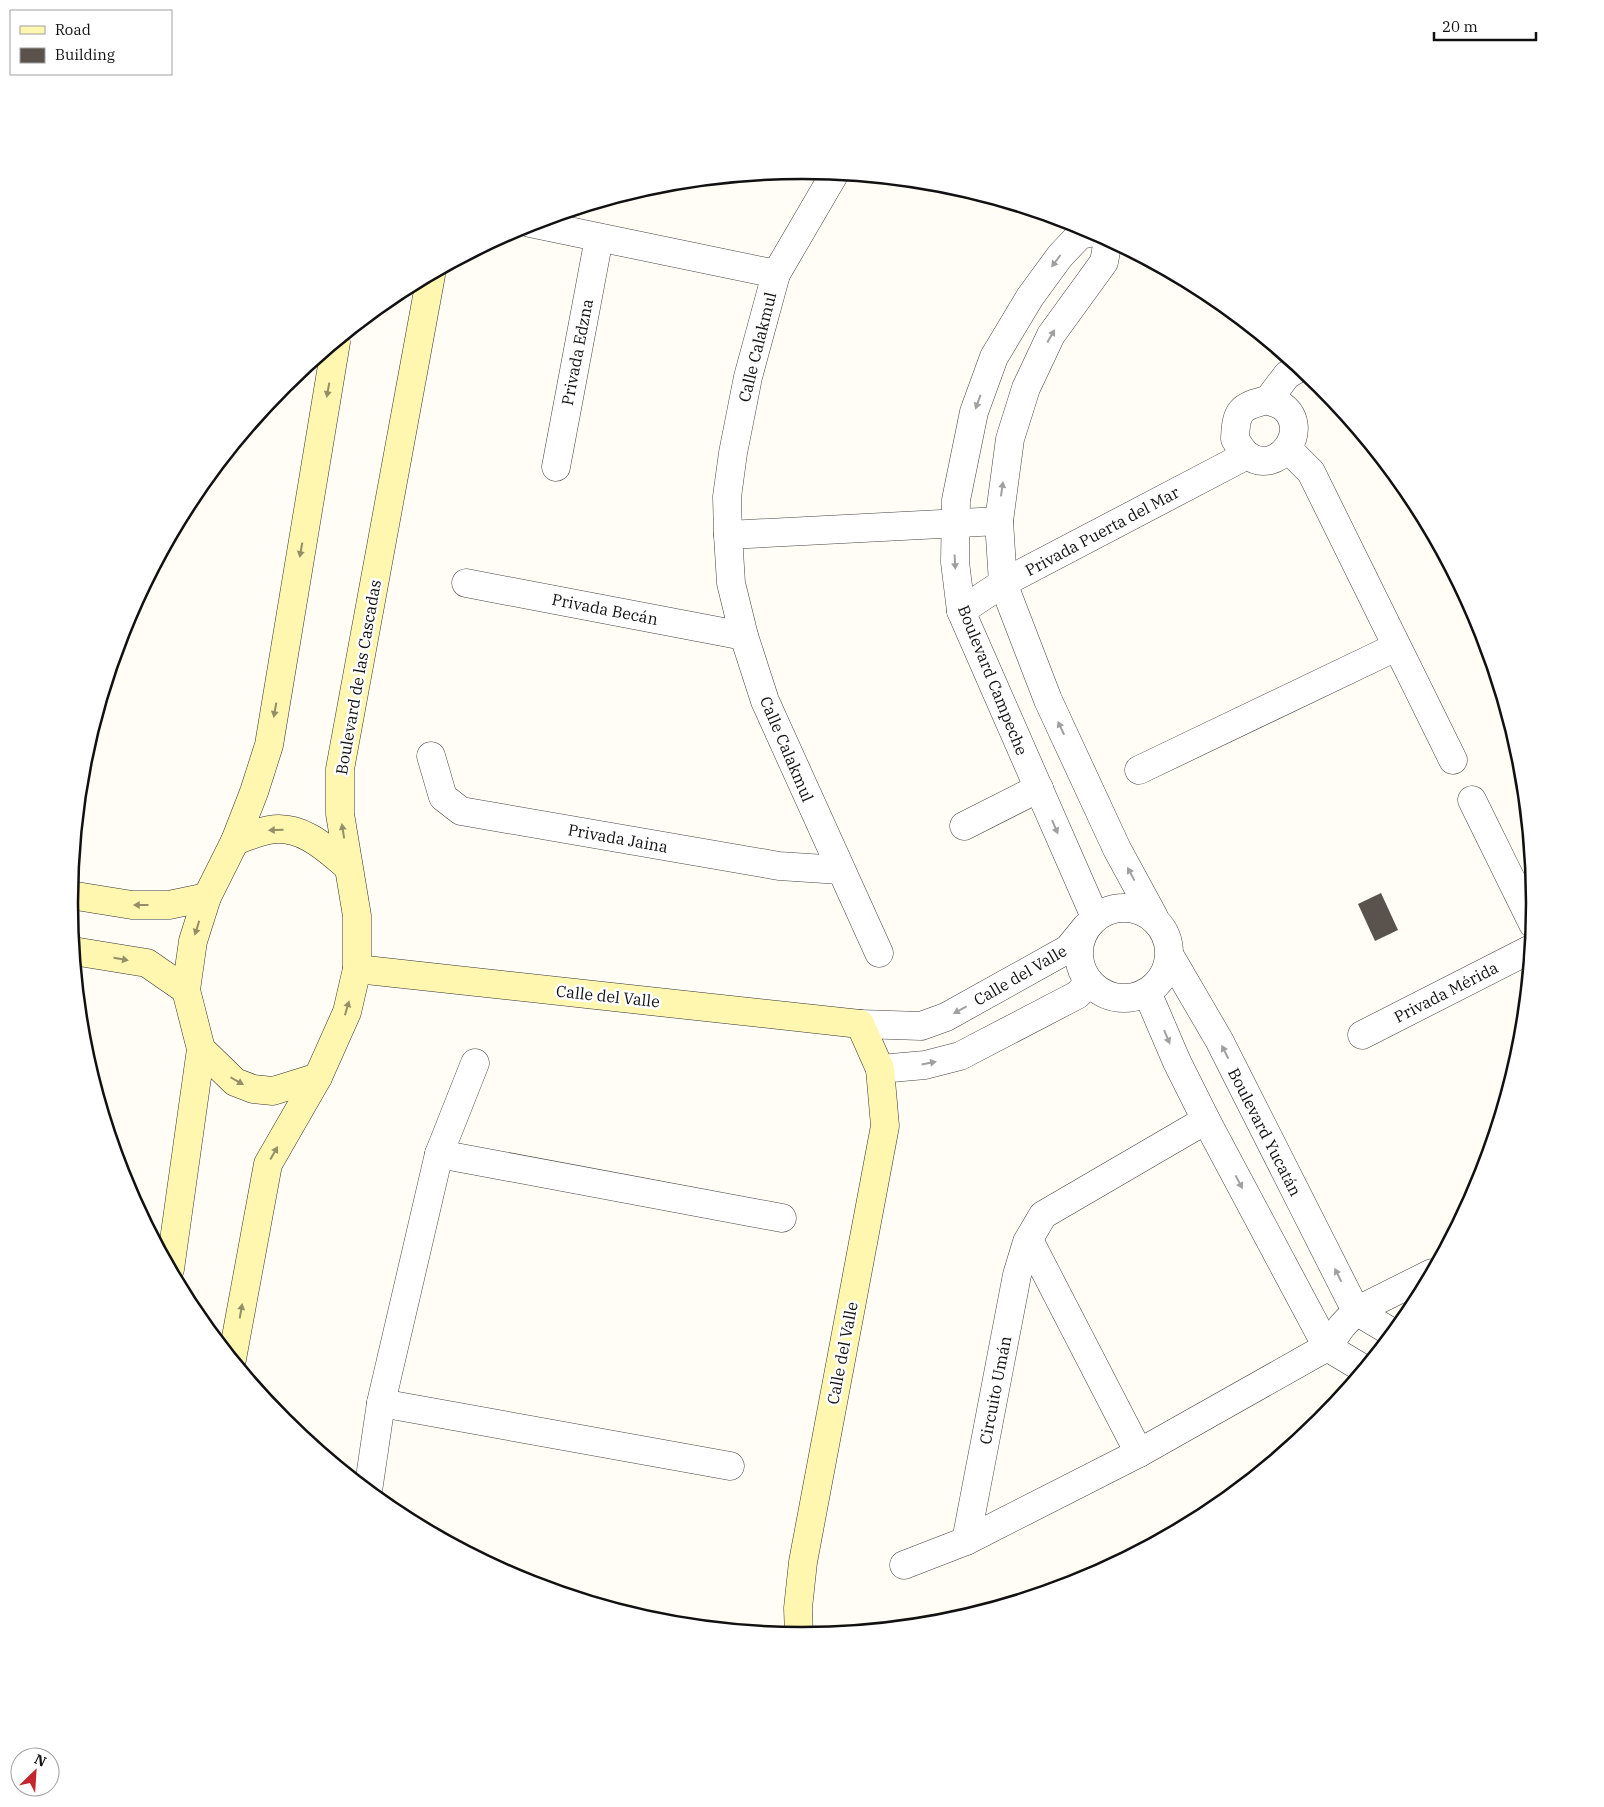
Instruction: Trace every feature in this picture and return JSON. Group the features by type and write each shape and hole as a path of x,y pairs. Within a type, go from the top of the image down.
{"main road":[{"name":"Boulevard de las Cascadas","path":"233,1352 268,1164 318,1077 347,1012 357,969 358,916 340,814 340,768 429,282"},
{"path":"171,1259 201,1049 186,990 193,941 207,897 236,841 269,745 335,350"},
{"path":"236,841 270,830 295,830 317,841 348,867"},
{"path":"78,896 132,905 169,906 207,897"},
{"path":"79,952 147,963 186,990"},
{"name":"Calle del Valle","path":"357,969 860,1024 880,1069 885,1126 803,1562 798,1608 799,1628"},
{"path":"201,1049 235,1082 253,1089 273,1091 318,1077"}],"street":[{"name":"Calle Calakmul","path":"831,180 776,274 748,378 733,453 726,497 728,535 731,583 744,636 765,701 879,953"},
{"path":"544,227 776,274"},
{"name":"Boulevard Campeche","path":"1081,235 1060,256 1030,297 994,357 974,412 956,500 955,562 960,611 1039,788 1091,922"},
{"name":"Privada Edzna","path":"556,466 599,238"},
{"path":"1107,247 1104,262 1051,335 1026,388 1010,439 999,521 1003,583 1048,700 1117,848 1154,918 1163,928 1169,942 1170,956 1167,971 1159,983 1147,992 1131,998 1113,997 1098,990 1089,983 1079,960 1079,942 1091,922 1108,910 1124,907 1140,910 1154,918"},
{"path":"1268,400 1287,375 1293,371"},
{"path":"1268,400 1282,406 1292,418 1294,434 1288,448 1276,458 1261,460 1246,455 1235,439 1236,419 1248,404 1268,400"},
{"path":"1288,448 1310,472 1453,760"},
{"name":"Privada Puerta del Mar","path":"960,611 1003,583 1246,455"},
{"path":"728,535 999,521"},
{"name":"Privada Becán","path":"466,583 744,636"},
{"path":"1139,770 1396,647"},
{"name":"Privada Jaina","path":"431,756 443,797 461,811 779,866 840,870"},
{"path":"964,826 1039,788"},
{"path":"1472,800 1526,910"},
{"name":"Calle del Valle","path":"860,1024 921,1026 946,1017 1068,950 1091,922"},
{"name":"Privada Mérida","path":"1362,1034 1525,952"},
{"name":"Boulevard Yucatán","path":"1170,956 1219,1040 1356,1311"},
{"path":"880,1069 925,1065 960,1056 1077,994 1089,983"},
{"path":"1147,992 1177,1062 1206,1120 1327,1346 1359,1366"},
{"path":"369,1484 381,1403 439,1154 475,1063"},
{"name":"Circuito Umán","path":"966,1541 1017,1274 1027,1242 1043,1215 1206,1120"},
{"path":"439,1154 782,1218"},
{"path":"1029,1240 1139,1453"},
{"path":"904,1565 966,1541 1139,1453 1327,1346 1356,1311 1421,1278"},
{"path":"1356,1311 1388,1330"},
{"path":"381,1403 730,1466"}],"building":[{"path":"1381,893 1398,930 1375,941 1358,904"}]}
